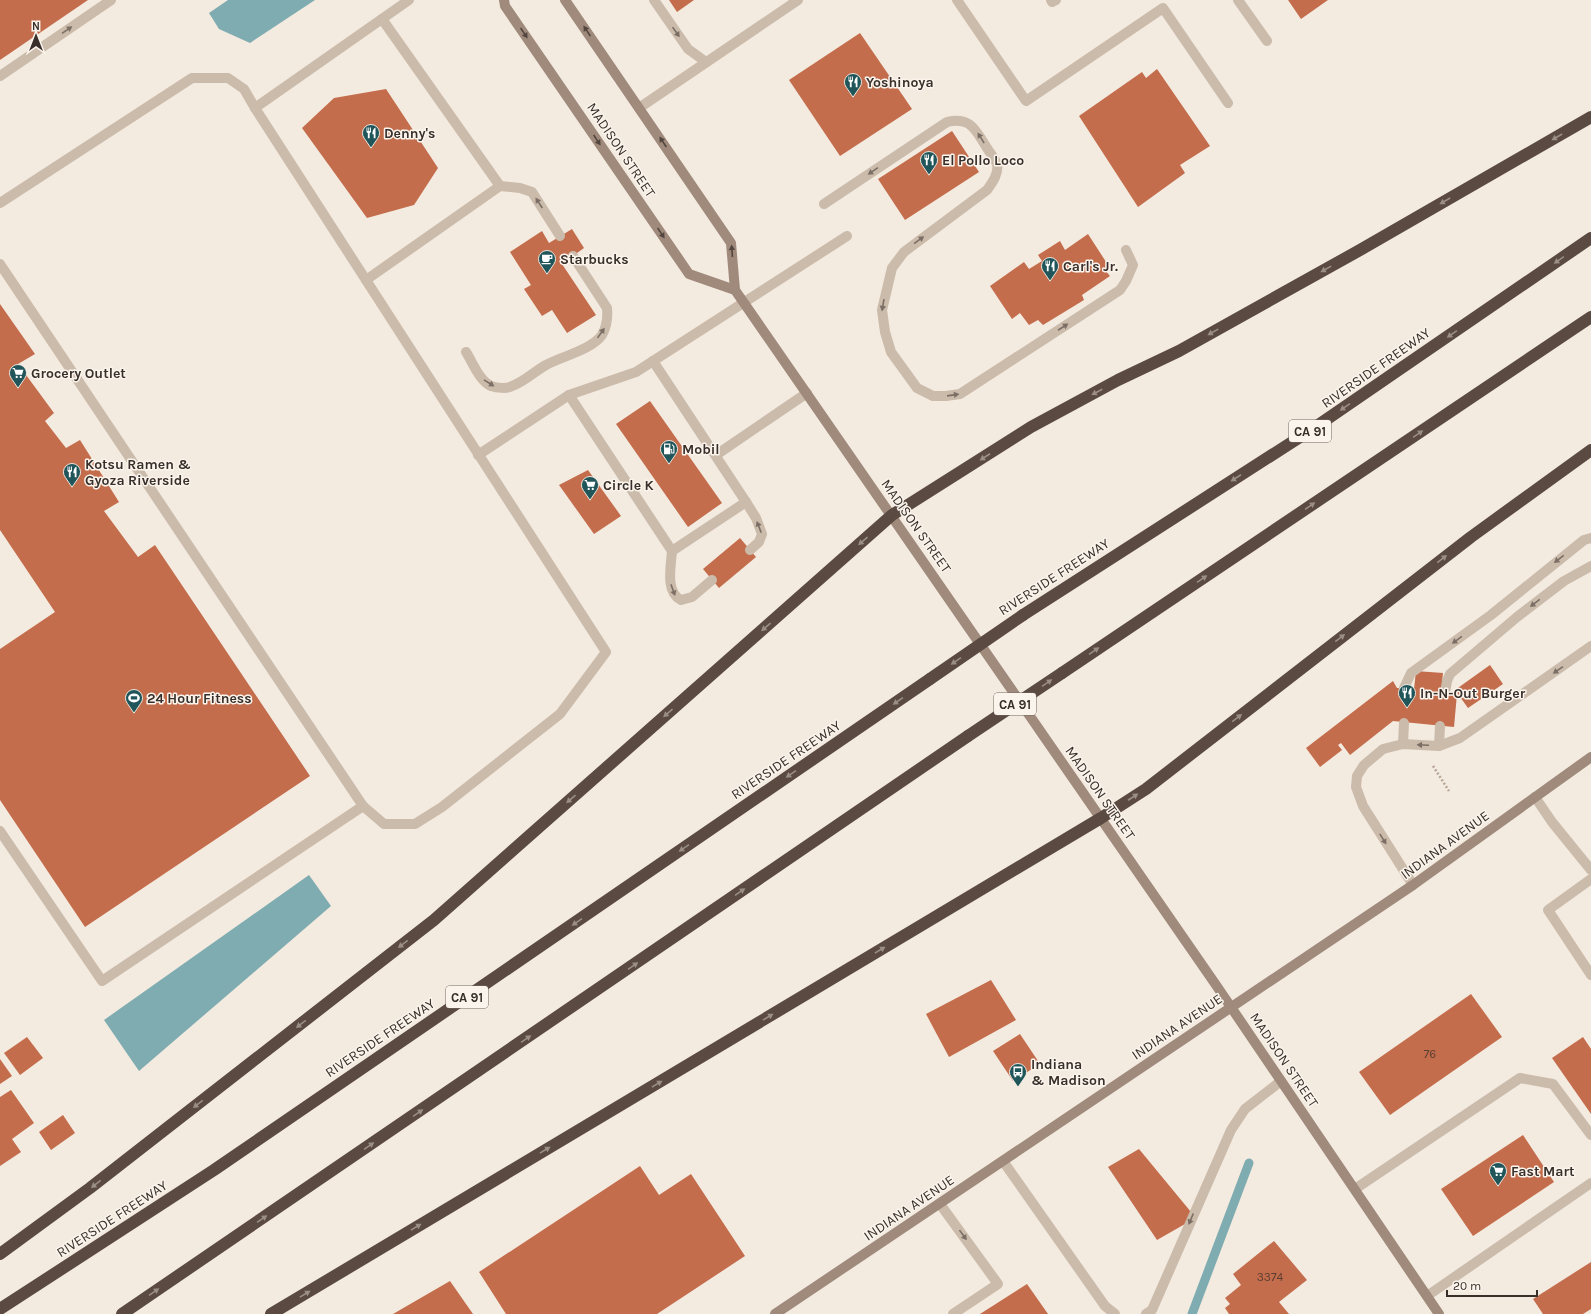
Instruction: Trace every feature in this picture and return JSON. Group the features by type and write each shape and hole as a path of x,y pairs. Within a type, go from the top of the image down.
{"highway":[{"path":"0,1254 90,1188 434,920 892,515 1031,427 1118,380 1186,347 1360,250 1591,117"},
{"name":"RIVERSIDE FREEWAY","path":"0,1309 214,1170 1023,615 1314,428 1591,238"},
{"name":"CA 91","path":"122,1314 968,736 1591,318"},
{"path":"271,1314 1101,818 1146,789 1471,537 1591,450"}],"main road":[{"name":"MADISON STREET","path":"504,0 505,6 689,274 735,290"},
{"name":"MADISON STREET","path":"565,0 731,243 735,290 1232,1007 1439,1314"},
{"name":"INDIANA AVENUE","path":"775,1314 1413,885 1591,757"}],"lane":[{"path":"0,76 111,0"},
{"path":"255,108 409,0"},
{"path":"654,0 688,50 706,62"},
{"path":"639,108 798,0"},
{"path":"957,0 1026,101 1163,8 1228,103"},
{"path":"1051,0 1052,2 1056,0"},
{"path":"1238,0 1267,40"},
{"path":"382,19 500,186"},
{"path":"0,203 192,78 228,78 244,89 606,652 560,714 442,807 415,824 384,824 363,806 0,264"},
{"path":"824,204 947,122 955,120 964,121 974,126 997,165 995,179 987,190 904,252 892,268 882,310 885,332 892,352 917,388 933,396 960,394 1120,290 1126,281 1132,264 1126,250"},
{"path":"366,280 500,186 520,188 532,192 560,236"},
{"path":"478,455 569,395 636,372 847,236"},
{"path":"466,352 484,381 492,386 502,388 512,386 547,365 592,344 602,335 606,326 608,317 607,308 573,256"},
{"path":"653,361 756,518 762,534 759,542 750,550"},
{"path":"716,455 807,393"},
{"path":"569,395 672,551 670,572 671,586 676,597 681,600 692,596 712,580"},
{"path":"672,551 746,502"},
{"path":"1404,688 1411,673 1491,615 1584,540 1591,538"},
{"path":"1445,693 1450,674 1517,617 1564,581 1591,566"},
{"path":"1413,885 1363,806 1356,787 1357,776 1364,765 1383,749 1403,744 1439,746 1460,738 1591,648"},
{"path":"1403,744 1404,723"},
{"path":"1439,746 1440,726"},
{"path":"1535,797 1552,822 1591,870"},
{"path":"0,831 102,981 363,806"},
{"path":"1591,879 1548,910 1591,975"},
{"path":"1354,1189 1520,1078 1553,1084 1591,1135"},
{"path":"1146,1314 1152,1310 1206,1183 1231,1130 1245,1109 1282,1081"},
{"path":"1003,1162 1105,1306 1115,1314"},
{"path":"1427,1296 1591,1183"},
{"path":"940,1204 998,1284 953,1314"}],"path":[{"path":"1433,766 1449,791"}],"water":[{"path":"228,0 315,0 250,43 219,29 209,13"},
{"path":"309,875 331,906 139,1071 104,1020"}],"building":[{"path":"0,0 88,0 0,60"},
{"path":"669,0 694,0 677,12"},
{"path":"1288,0 1328,0 1301,19"},
{"path":"860,33 912,109 840,156 789,80"},
{"path":"1157,69 1210,146 1180,165 1185,173 1138,207 1079,116 1142,72 1146,78"},
{"name":"Denny's","path":"386,89 438,168 414,205 367,218 302,128 334,98"},
{"name":"El Pollo Loco","path":"952,131 979,172 905,220 878,179"},
{"name":"Starbucks","path":"572,229 584,248 562,264 596,315 567,333 552,310 542,316 524,289 531,285 510,252 542,231 549,243"},
{"name":"Carl's Jr.","path":"1088,234 1108,265 1104,269 1110,276 1082,295 1084,300 1043,325 1038,320 1029,325 1020,313 1012,319 990,286 1024,262 1029,269 1042,261 1038,255 1060,241 1065,250"},
{"name":"24 Hour Fitness","path":"0,304 35,354 18,364 54,413 45,421 66,448 80,440 119,502 104,511 138,557 155,545 310,776 85,927 0,800 0,649 55,612 0,530"},
{"name":"Mobil","path":"650,401 722,503 688,527 616,424"},
{"name":"Circle K","path":"588,470 621,516 594,534 559,485"},
{"path":"740,538 756,557 719,588 703,569"},
{"path":"1490,665 1503,684 1468,708 1455,690"},
{"name":"In-N-Out Burger","path":"1416,671 1443,673 1441,693 1457,694 1454,727 1393,721 1350,755 1341,743 1338,745 1342,750 1320,767 1306,748 1393,681 1397,688 1414,689"},
{"path":"991,980 1016,1020 949,1057 926,1014"},
{"path":"1471,994 1502,1037 1390,1115 1359,1072"},
{"path":"1020,1034 1040,1064 1013,1081 993,1051"},
{"path":"27,1037 43,1058 20,1075 4,1053"},
{"path":"1583,1037 1591,1049 1591,1114 1552,1058"},
{"path":"0,1059 12,1076 0,1084"},
{"path":"11,1090 34,1123 12,1139 21,1152 0,1166 0,1097"},
{"path":"63,1115 75,1133 51,1150 39,1132"},
{"name":"Fast Mart","path":"1523,1135 1554,1182 1473,1236 1441,1189"},
{"path":"1139,1149 1191,1212 1185,1224 1157,1240 1108,1167"},
{"path":"640,1166 659,1195 691,1174 745,1256 657,1314 506,1314 479,1272"},
{"path":"1274,1241 1307,1280 1279,1302 1289,1314 1229,1314 1225,1308 1230,1304 1225,1298 1241,1285 1233,1274"},
{"path":"1591,1262 1591,1309 1583,1314 1543,1314 1533,1299"},
{"path":"450,1281 473,1314 393,1314"},
{"path":"1027,1284 1048,1314 980,1314"}],"waterway":[{"path":"1192,1314 1249,1163"}],"place":[{"name":"Yoshinoya","path":"853,97"},
{"name":"Denny's","path":"371,148"},
{"name":"El Pollo Loco","path":"929,175"},
{"name":"Starbucks","path":"547,274"},
{"name":"Carl's Jr.","path":"1050,281"},
{"name":"Grocery Outlet","path":"18,388"},
{"name":"Mobil","path":"669,464"},
{"name":"Kotsu Ramen & Gyoza Riverside","path":"72,487"},
{"name":"Circle K","path":"590,500"},
{"name":"In-N-Out Burger","path":"1407,708"},
{"name":"24 Hour Fitness","path":"134,713"},
{"name":"Indiana & Madison","path":"1018,1087"},
{"name":"Fast Mart","path":"1498,1186"}]}
